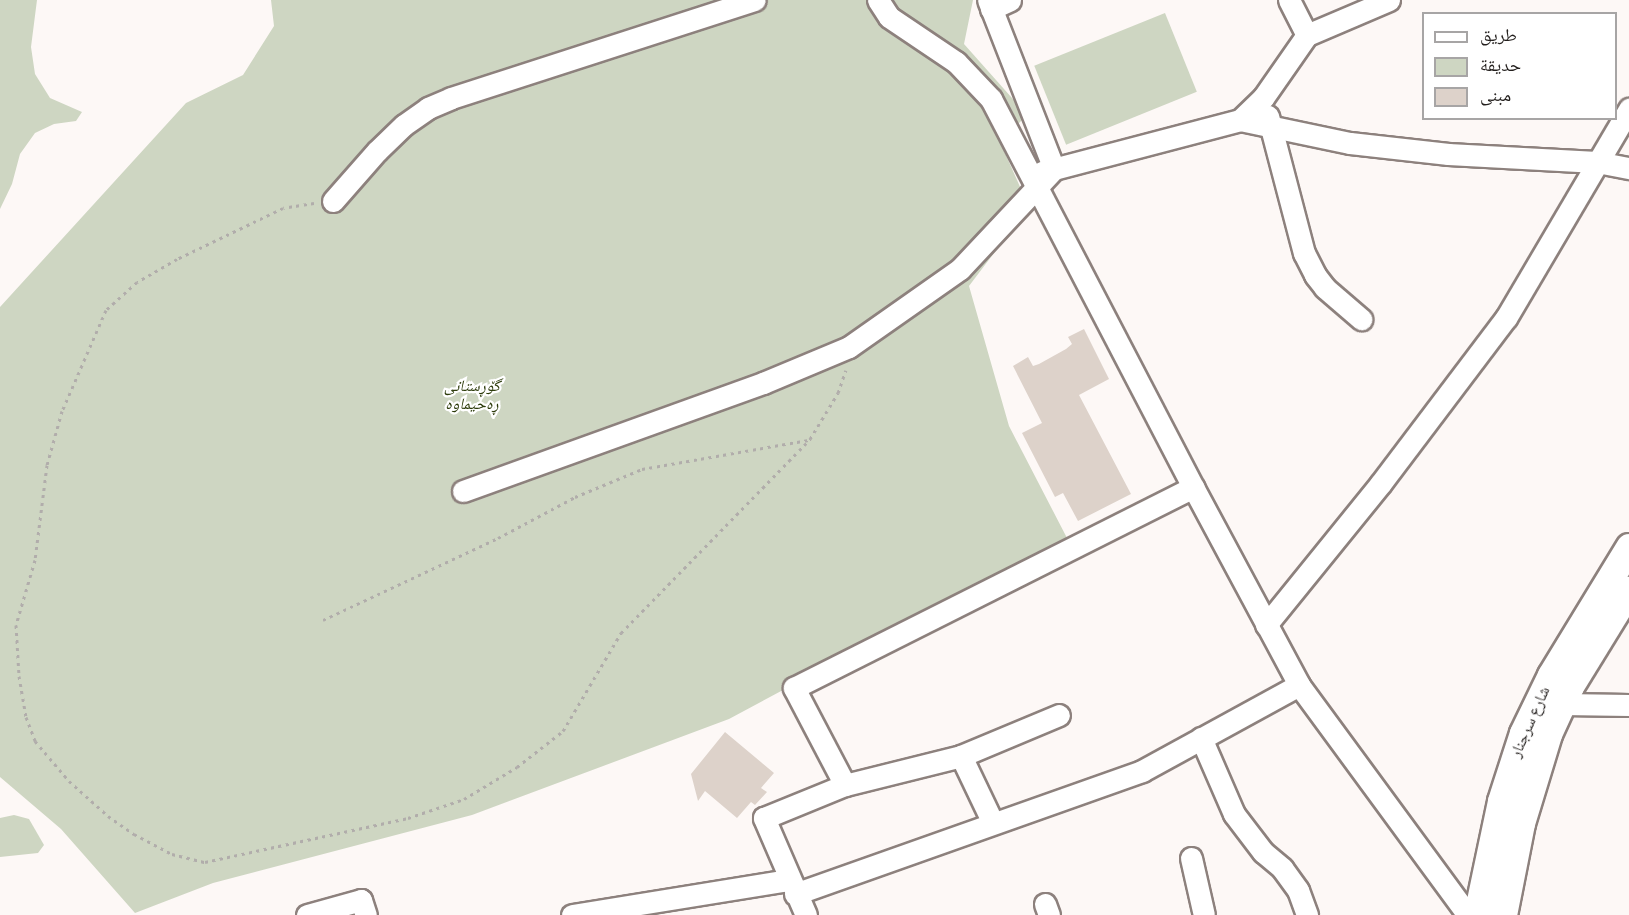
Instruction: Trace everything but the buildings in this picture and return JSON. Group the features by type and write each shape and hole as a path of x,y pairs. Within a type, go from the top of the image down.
{"street":[{"path":"333,201 377,151 404,125 428,108 451,98 755,0"},
{"path":"878,0 889,17 937,48 971,76 991,99 1035,179 1193,487 1299,684 1468,915"},
{"path":"1289,0 1307,34"},
{"path":"463,491 763,383 849,347 960,269 1035,179 1054,169 1240,120 1263,98 1307,34 1389,0"},
{"path":"996,3 1054,169"},
{"path":"1263,98 1298,238 1315,275 1338,302 1361,319"},
{"path":"1266,624 1381,483 1506,318 1629,109"},
{"path":"1240,120 1350,143 1448,154 1597,162 1629,168"},
{"path":"844,785 794,688 1193,487"},
{"name":"شارع سرجنار","path":"1477,915 1501,801 1523,733 1551,675 1629,547"},
{"name":"شارع سرجنار","path":"1503,915 1530,788 1548,734 1562,704 1629,590"},
{"path":"572,915 792,887 993,823 1142,771 1299,684"},
{"path":"1562,704 1629,705"},
{"path":"806,915 764,818 844,785 961,756 1059,715"},
{"path":"1200,738 1234,814 1263,852 1281,868 1298,890 1307,915"},
{"path":"961,756 993,823"},
{"path":"1191,858 1204,915"},
{"path":"307,915 361,900 366,915"}],"path":[{"path":"333,201 283,208 177,259 137,282 106,310 62,411 47,465 35,560 16,625 19,676 26,717 35,741 69,781 108,816 134,834 172,854 205,862 408,818 464,799 517,767 563,731 621,633 810,440 838,393 846,369 849,347"},
{"path":"323,620 498,538 575,497 642,469 810,440"}],"green space":[{"path":"0,0 37,0 31,47 35,74 50,98 82,112 76,121 54,124 35,133 20,154 12,184 0,209"},
{"name":"گۆڕستانی ڕەحیماوە","path":"271,0 973,0 964,44 1027,115 1000,142 1029,207 969,286 1009,426 1067,538 729,719 472,815 213,883 135,913 61,829 0,777 0,307 186,103 243,75 274,26"},
{"path":"1165,13 1197,92 1066,145 1034,66"},
{"path":"14,815 29,819 44,845 38,853 0,857 0,818"}]}
